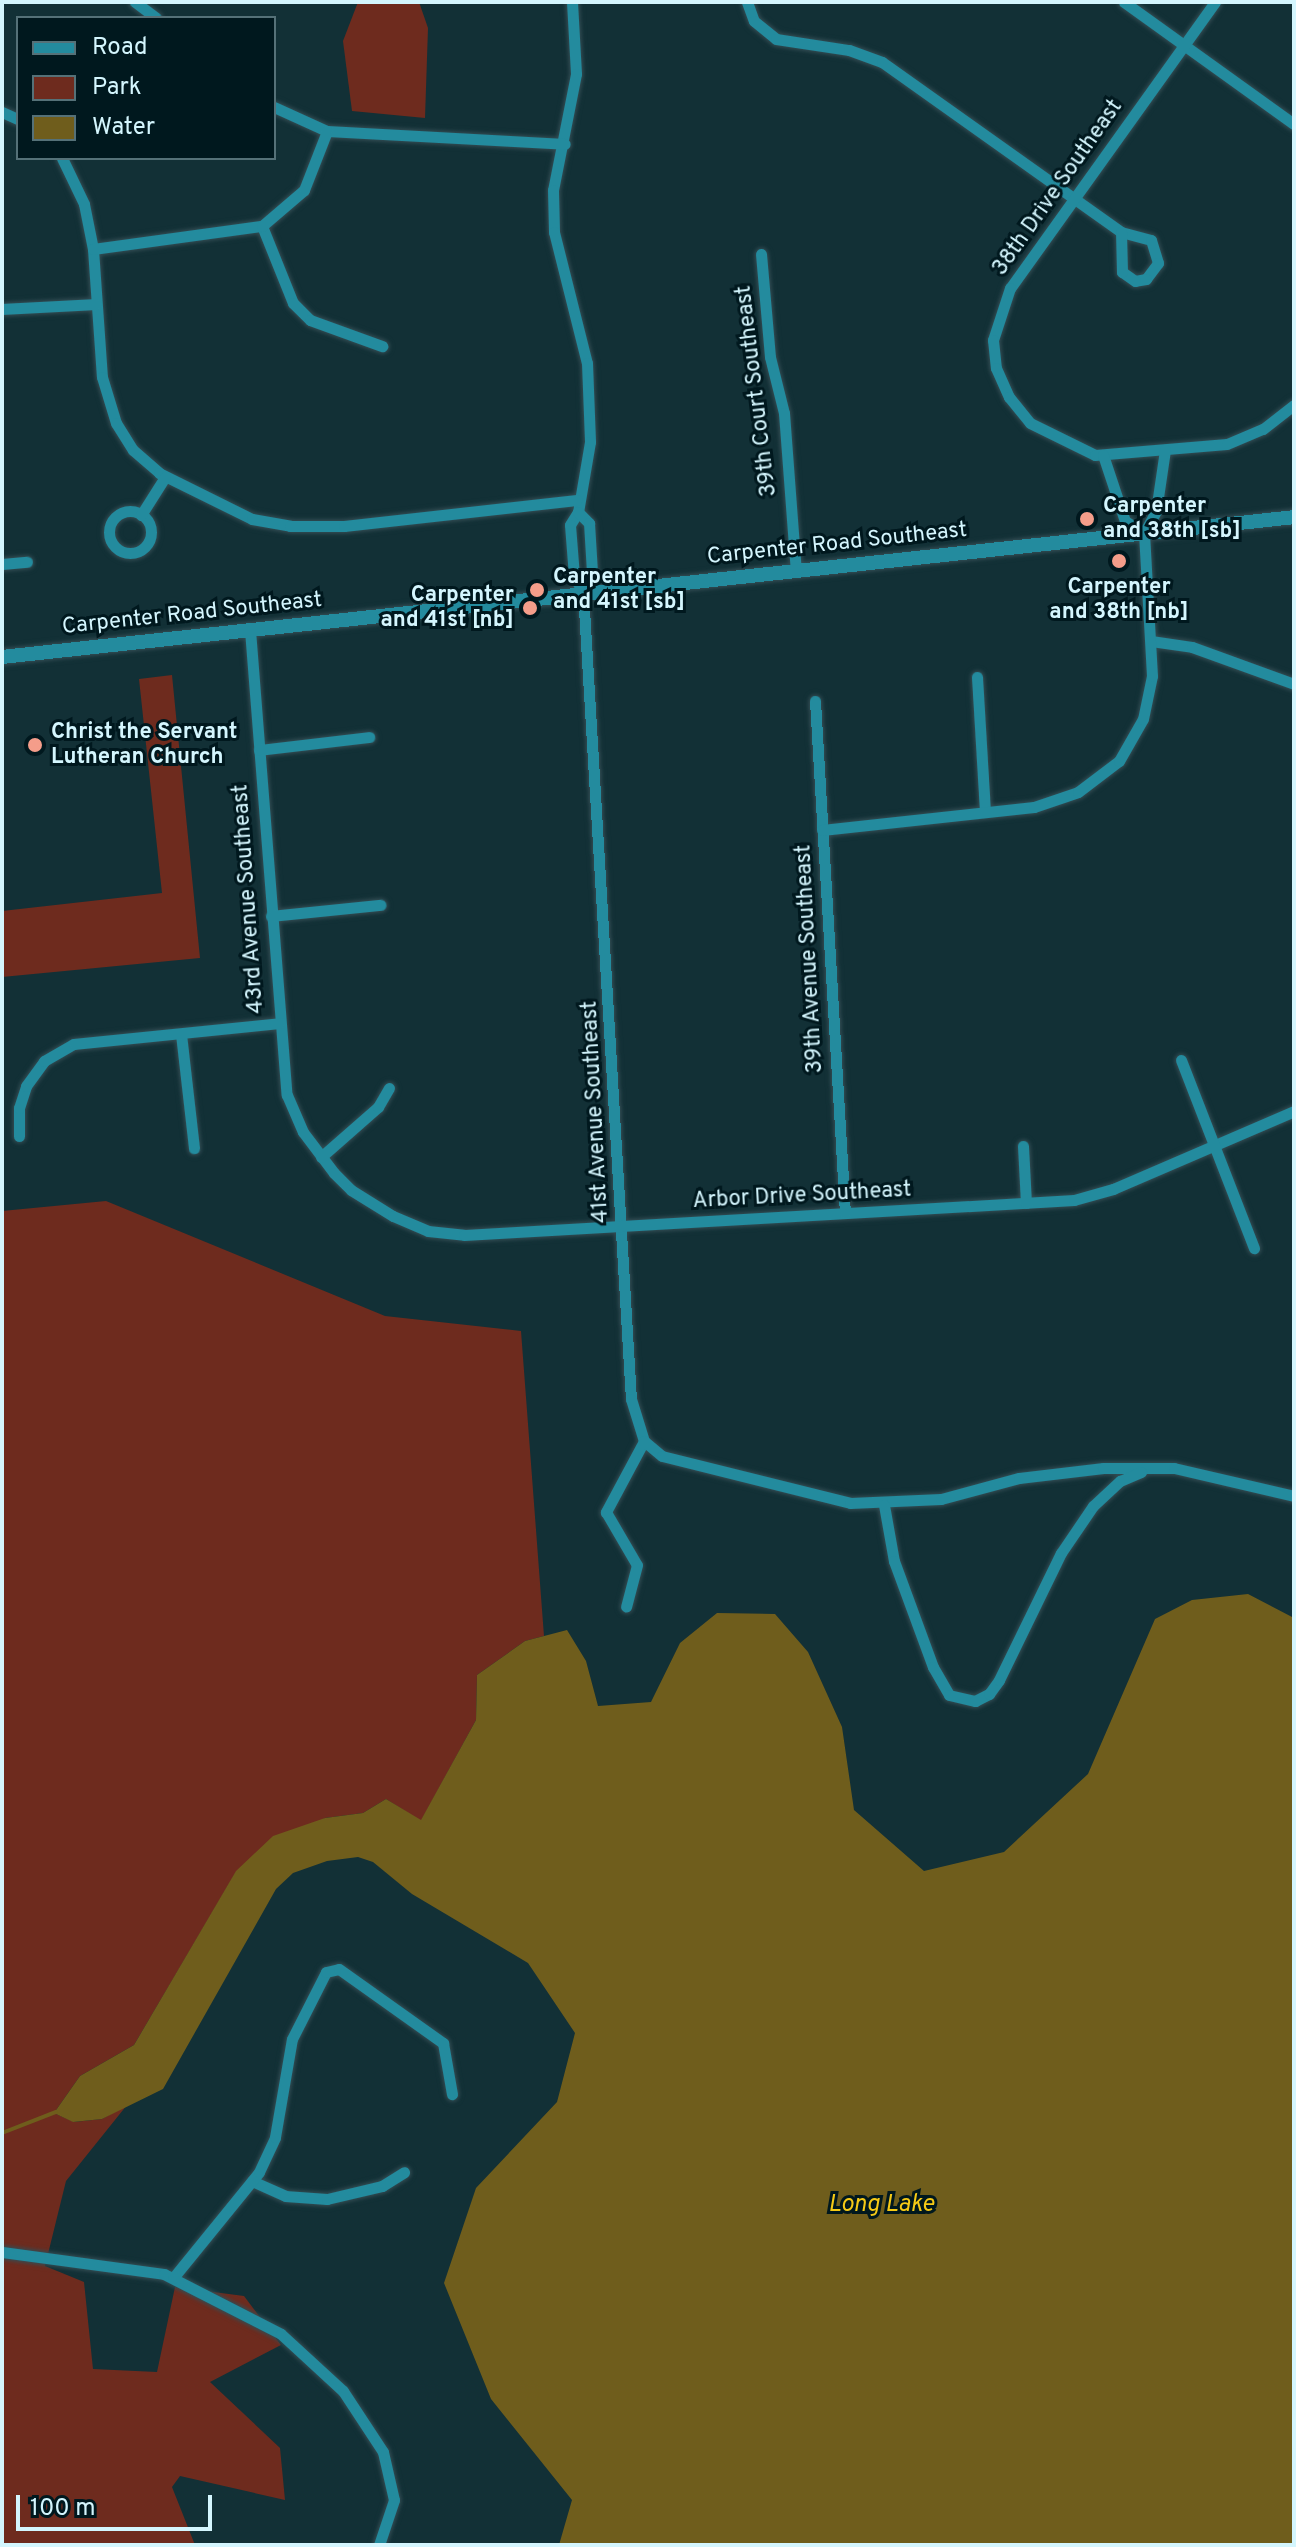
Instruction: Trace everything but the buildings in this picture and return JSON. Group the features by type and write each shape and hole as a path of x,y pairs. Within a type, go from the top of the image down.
{"street":[{"name":"41st Avenue Southeast","path":"572,2 576,74 565,144 553,190 554,232 587,363 590,442 578,506 570,525 574,576 583,592 631,1399 644,1441"},
{"path":"747,2 754,21 776,39 849,50 882,62 1121,232 1154,244 1158,263 1146,279 1135,281 1122,272 1121,232"},
{"path":"1124,2 1294,124"},
{"name":"38th Drive Southeast","path":"1215,2 1010,288 993,340 994,354 1009,397 1030,423 1060,442 1103,455 1227,444 1263,429 1294,405"},
{"path":"276,108 327,131 565,144"},
{"path":"93,249 262,226 304,190 327,131"},
{"path":"63,160 84,204 93,249 102,377 116,423 133,450 165,477 252,519 290,526 344,526 578,506"},
{"path":"262,226 293,303 310,320 382,346"},
{"name":"39th Court Southeast","path":"761,254 770,357 784,413 796,571"},
{"path":"2,309 96,304"},
{"path":"822,830 1034,807 1078,792 1119,761 1143,719 1152,676 1144,533 1156,511 1165,450"},
{"path":"1103,455 1125,521 1144,533"},
{"path":"141,515 165,477"},
{"name":"41st Avenue Southeast","path":"578,506 589,523 592,572 583,592"},
{"name":"Carpenter Road Southeast","path":"2,657 1294,517"},
{"path":"2,564 27,562"},
{"name":"43rd Avenue Southeast","path":"250,630 287,1095 321,1157"},
{"path":"1151,641 1192,647 1294,684"},
{"path":"977,677 985,811"},
{"name":"39th Avenue Southeast","path":"815,701 845,1213"},
{"path":"259,750 369,737"},
{"path":"271,916 380,905"},
{"path":"19,1136 19,1108 26,1086 44,1061 74,1044 279,1023"},
{"path":"181,1034 194,1148"},
{"path":"1181,1060 1216,1141 1254,1248"},
{"path":"321,1157 378,1107 389,1088"},
{"name":"Arbor Drive Southeast","path":"321,1157 373,1206 428,1231 464,1235 1089,1197 1216,1141 1294,1111"},
{"path":"1023,1146 1026,1203"},
{"path":"626,1607 637,1565 606,1512 644,1441 662,1456 850,1503 884,1505 941,1499 1059,1472 1174,1468 1294,1496"},
{"path":"884,1505 894,1561 933,1667 949,1695 975,1701 989,1694 999,1680 1061,1553 1093,1506 1120,1481 1145,1470"},
{"path":"173,2278 252,2181 275,2137 292,2039 326,1972 339,1969 443,2043 452,2094"},
{"path":"252,2181 285,2196 327,2199 382,2186 404,2172"},
{"path":"2,2252 173,2278 281,2334 343,2391 367,2423 393,2479 394,2500 379,2545"}],"green space":[{"path":"358,2 419,2 428,28 425,118 352,111 343,41"},
{"path":"172,675 200,958 2,977 2,911 162,893 139,679"},
{"path":"106,1201 385,1316 521,1331 544,1636 525,1641 477,1675 476,1720 421,1821 386,1799 363,1813 325,1818 236,1872 134,2045 80,2076 54,2113 74,2122 102,2119 127,2105 66,2181 45,2266 84,2282 93,2369 157,2372 175,2287 244,2296 281,2345 210,2382 280,2448 285,2500 180,2476 172,2487 195,2545 2,2545 2,1211"}],"water":[{"name":"Long Lake","path":"1248,1594 1294,1618 1294,2545 559,2545 572,2500 491,2399 444,2283 476,2188 557,2102 575,2033 528,1963 412,1894 373,1862 358,1857 327,1861 293,1873 276,1889 163,2089 102,2119 73,2122 54,2113 80,2076 134,2045 236,1871 273,1836 325,1818 363,1813 386,1799 421,1820 476,1720 477,1675 525,1641 567,1630 586,1661 598,1706 651,1702 680,1643 717,1613 775,1614 808,1652 842,1727 854,1810 924,1871 1004,1852 1088,1774 1155,1619 1192,1600"}],"waterway":[{"path":"2,2133 56,2112"}],"place":[{"name":"Carpenter and 38th [sb]","path":"1087,519"},
{"name":"Carpenter and 38th [nb]","path":"1119,561"},
{"name":"Carpenter and 41st [sb]","path":"537,590"},
{"name":"Carpenter and 41st [nb]","path":"530,608"},
{"name":"Christ the Servant Lutheran Church","path":"35,745"}]}
